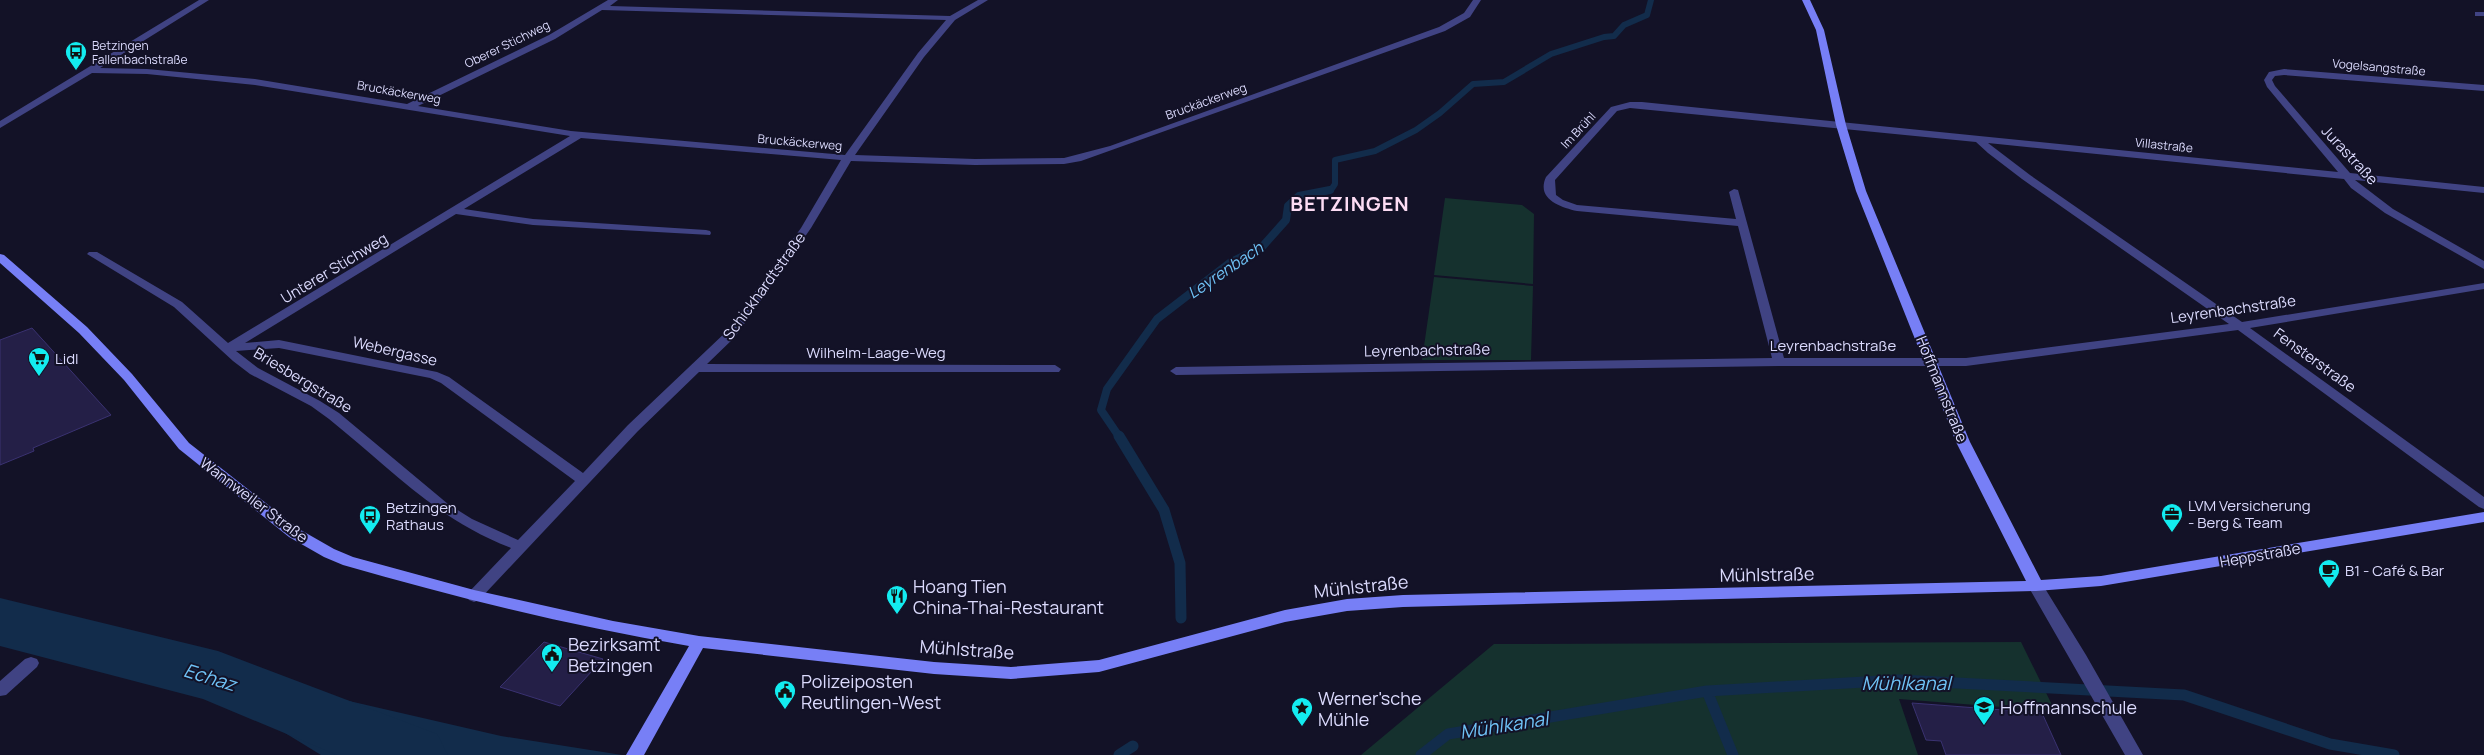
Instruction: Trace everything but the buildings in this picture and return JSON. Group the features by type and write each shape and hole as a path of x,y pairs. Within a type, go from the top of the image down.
{"street":[{"path":"0,125 206,0"},
{"name":"Oberer Stichweg","path":"408,107 559,33 614,0"},
{"name":"Schickhardtstraße","path":"474,596 633,428 718,349 746,316 806,228 847,159 921,55 952,18 984,0"},
{"name":"Bruckäckerweg","path":"92,70 167,72 253,81 579,135 847,159 1078,160 1442,29 1467,15 1477,0"},
{"name":"Hoffmannstraße","path":"1806,0 1820,30 1841,125 1861,191 1962,442 2036,586 2134,755"},
{"path":"601,8 952,18"},
{"name":"Vogelsangstraße","path":"2272,74 2284,72 2312,73 2484,88"},
{"name":"Jurastraße","path":"2272,74 2268,80 2270,87 2346,177 2389,212 2484,266"},
{"name":"Im Brühl","path":"1742,223 1577,208 1553,200 1548,194 1548,187 1550,179 1574,152 1614,110 1620,107 1642,105 1841,125"},
{"name":"Villastraße","path":"1841,125 2484,190"},
{"name":"Unterer Stichweg","path":"228,348 579,135"},
{"name":"Fensterstraße","path":"1979,139 1991,151 2026,177 2240,326 2484,504"},
{"path":"1734,192 1779,362"},
{"path":"454,211 541,222 706,233"},
{"name":"Briesbergstraße","path":"92,254 183,309 254,371 330,413 353,430 428,497 459,520 499,540 522,547"},
{"name":"Wannweiler Straße","path":"0,257 83,330 128,378 184,446 294,533 329,553 348,561 474,596 612,627 699,642"},
{"name":"Leyrenbachstraße","path":"1176,371 1779,362 1983,361 2240,326 2484,286"},
{"name":"Webergasse","path":"228,348 278,344 433,375 445,380 583,480"},
{"name":"Wilhelm-Laage-Weg","path":"698,368 1055,369"},
{"name":"Heppstraße","path":"2036,586 2101,581 2484,516"},
{"name":"Mühlstraße","path":"699,642 934,668 1011,673 1042,672 1124,660 1276,618 1347,605 1402,601 2036,586"},
{"path":"637,750 699,642"},
{"path":"0,690 31,663"}],"green space":[{"path":"1445,198 1522,205 1534,214 1533,284 1434,275"},
{"path":"1434,277 1533,286 1531,360 1422,360"},
{"path":"2021,642 2055,711 1899,699 1918,755 1361,755 1494,644"}],"water":[{"path":"308,696 336,698 501,736 622,755 321,755 277,728 269,710 279,701"}],"waterway":[{"name":"Leyrenbach","path":"1327,191 1331,190 1335,184 1335,160 1375,151 1416,130 1440,113 1473,84 1504,82 1551,54 1604,37 1614,36 1624,25 1647,15 1651,0"},
{"name":"Leyrenbach","path":"1120,438 1101,410 1107,389 1157,319 1231,262 1262,247 1286,220 1288,206 1299,196 1327,191"},
{"name":"Leyrenbach","path":"1119,436 1164,510 1180,563 1181,618"},
{"name":"Echaz","path":"0,622 218,677 412,755"},
{"name":"Mühlkanal","path":"1707,691 1899,680 2184,695 2330,744 2394,755"},
{"name":"Mühlkanal","path":"1421,755 1448,734 1707,691"},
{"path":"1707,691 1733,755"},
{"name":"Leyrenbach","path":"1119,755 1133,746"}],"place":[{"name":"Betzingen Fallenbachstraße","path":"76,71"},
{"name":"Lidl","path":"39,377"},
{"name":"LVM Versicherung - Berg & Team","path":"2172,533"},
{"name":"Betzingen Rathaus","path":"370,535"},
{"name":"B1 - Café & Bar","path":"2329,589"},
{"name":"Hoang Tien China-Thai-Restaurant","path":"897,615"},
{"name":"Bezirksamt Betzingen","path":"552,673"},
{"name":"Polizeiposten Reutlingen-West","path":"785,710"},
{"name":"Hoffmannschule","path":"1984,726"},
{"name":"Werner'sche Mühle","path":"1302,727"}],"district":[{"name":"BETZINGEN","path":"1350,203"}]}
